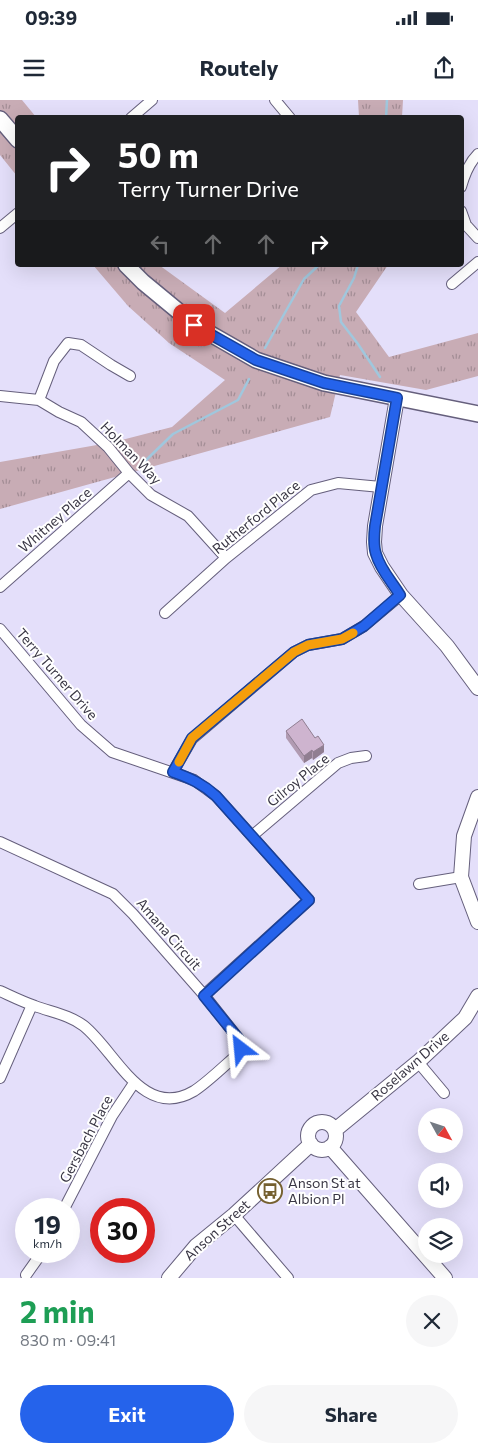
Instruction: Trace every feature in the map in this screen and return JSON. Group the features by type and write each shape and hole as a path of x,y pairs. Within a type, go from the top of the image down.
{"main road":[{"path":"0,119 15,136"},
{"path":"128,267 194,325 256,360 324,383 478,414"}],"street":[{"path":"134,115 152,100"},
{"path":"275,100 288,115"},
{"path":"464,176 478,154"},
{"path":"0,228 15,216"},
{"path":"464,219 478,238"},
{"path":"452,284 478,262"},
{"path":"39,400 54,361 68,343 81,345 130,376"},
{"name":"Holman Way","path":"0,396 39,400 81,422 108,447 129,474 151,495 188,516 226,558"},
{"path":"397,398 375,526 375,554 400,595 447,646 477,684"},
{"name":"Whitney Place","path":"0,587 129,474"},
{"name":"Rutherford Place","path":"165,613 226,558 311,490 338,483 381,487"},
{"path":"173,772 192,738 294,652 308,645 342,639 364,626 400,595"},
{"name":"Terry Turner Drive","path":"0,629 81,725 112,752 173,772 194,780 207,788 309,900 204,996"},
{"name":"Gilroy Place","path":"252,836 338,763 351,758 366,756"},
{"path":"478,797 464,836 461,877 478,922"},
{"name":"Amana Circuit","path":"0,842 114,894 204,996 242,1043 241,1049 238,1054 194,1090 182,1096 168,1099 150,1094 134,1083 102,1044 84,1026 72,1019 0,991"},
{"path":"419,884 461,877"},
{"name":"Roselawn Drive","path":"335,1130 418,1062 465,1018 478,996"},
{"path":"0,1078 32,1005"},
{"path":"418,1062 444,1093"},
{"name":"Gersbach Place","path":"70,1198 112,1116 134,1083"},
{"path":"318,1122 328,1123 335,1130 335,1141 330,1147 320,1149 311,1144 309,1134 318,1122"},
{"name":"Anson Street","path":"169,1278 196,1246 234,1215 311,1144"},
{"path":"330,1147 445,1278"},
{"path":"234,1215 288,1278"},
{"path":"26,1275 34,1263"}],"green space":[{"path":"0,100 22,100 34,115 15,115 15,174 0,155"},
{"path":"358,100 403,100 402,115 359,115"},
{"path":"95,267 162,267 225,313 280,267 387,267 356,312 389,357 478,333 478,376 426,390 340,375 330,417 0,509 0,462 114,442 172,427 225,380 169,343 128,306"}],"building":[{"path":"302,719 315,738 318,736 324,745 304,756 286,731"}],"waterway":[{"path":"386,115 387,100"},
{"path":"265,348 304,279 317,267"},
{"path":"357,267 354,278 339,306 341,322 380,377"},
{"path":"142,464 173,434 238,400 249,379"}],"slow traffic":[{"path":"179,762 192,738 294,652 308,645 342,639 353,633"}],"place":[{"name":"Anson St at Albion Pl","path":"270,1191"}],"route":[{"path":"194,325 256,360 324,383 397,398 391,425 374,542 375,554 400,595 364,626 342,639 308,645 294,652 192,738 173,772 194,780 216,796 309,900 204,996 242,1043 241,1049"}]}
